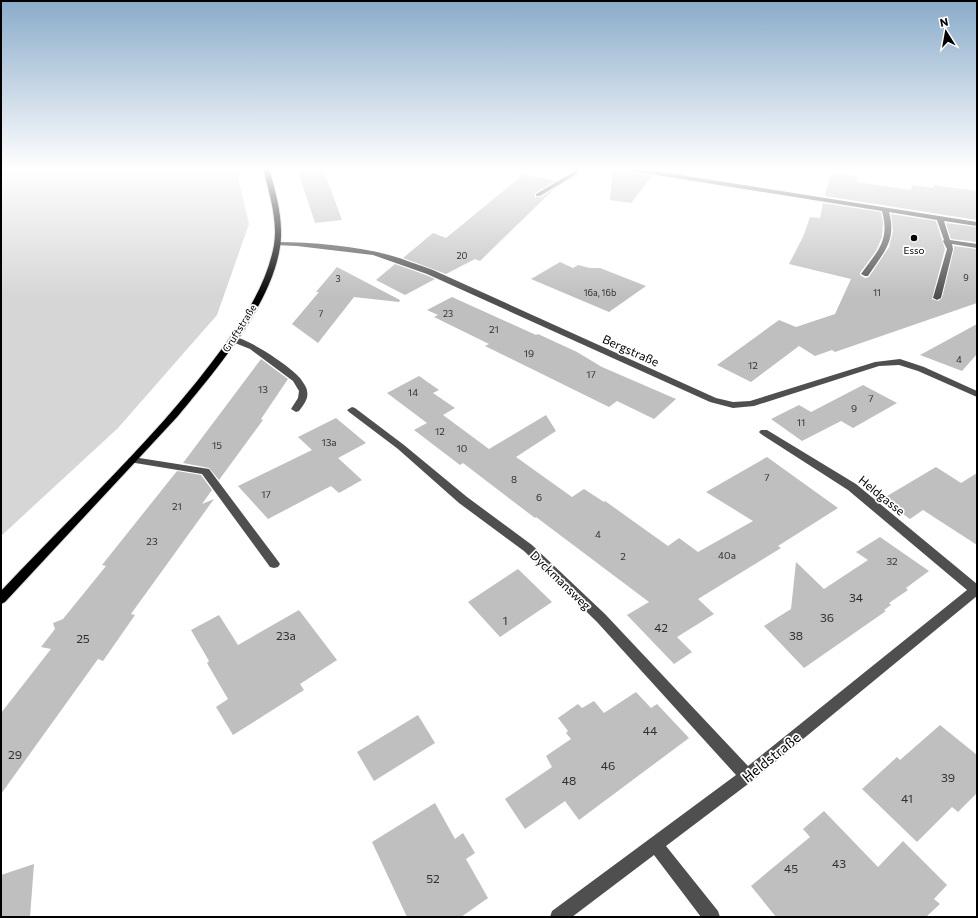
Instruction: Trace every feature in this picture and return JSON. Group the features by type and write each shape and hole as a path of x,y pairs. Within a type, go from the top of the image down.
{"main road":[{"name":"Gruftstraße","path":"1,599 32,564 133,460 203,381 233,339 244,323 270,272 277,244 276,211"}],"street":[{"path":"865,274 887,239 889,225 885,211"},
{"path":"896,211 977,224"},
{"path":"937,298 950,249 946,241 940,218"},
{"path":"946,241 977,246"},
{"name":"Bergstraße","path":"277,244 326,246 389,257 430,272 713,400 733,405 751,404 878,364 900,362 921,369 977,394"},
{"path":"233,339 252,347 296,379 303,390 302,398 296,409"},
{"name":"Dyckmansweg","path":"352,410 401,447 463,500 528,548 601,618 746,776"},
{"name":"Heldgasse","path":"764,432 852,487 976,590"},
{"path":"133,460 205,471 274,564"},
{"name":"Heldstraße","path":"558,917 746,776 976,590"},
{"path":"655,844 712,917"}],"shaded area":[{"path":"1,211 246,211 249,224 217,315 118,428 1,536"}],"building":[{"path":"311,211 339,211 342,220 315,223"},
{"path":"479,211 532,211 480,261 475,259 446,274 403,258 433,233 446,238"},
{"path":"821,211 881,212 883,222 882,237 876,251 860,273 860,275 865,278 869,277 889,247 893,231 891,214 936,221 945,249 932,299 938,301 942,298 954,246 977,249 977,303 835,352 832,350 815,356 799,346 751,382 717,365 779,320 796,327 835,314 851,279 789,264 803,237 810,217 820,218"},
{"path":"919,211 977,211 977,220"},
{"path":"946,223 977,227 977,242 951,239"},
{"path":"560,262 573,268 578,265 590,268 600,268 646,286 609,312 531,279"},
{"path":"395,264 435,279 405,295 376,280"},
{"path":"337,267 400,300 399,302 354,297 318,343 292,324 319,292 316,292"},
{"path":"452,297 536,335 538,334 577,352 602,367 676,399 654,419 617,401 609,407 485,346 489,344 434,317 438,315 427,310"},
{"path":"977,324 977,354 962,371 920,355"},
{"path":"261,359 288,379 261,419 263,420 219,480 209,468 183,463"},
{"path":"419,376 439,390 433,393 455,408 443,415 489,449 546,415 556,431 516,457 572,497 584,489 604,502 605,501 668,546 679,538 698,552 753,521 706,492 767,457 838,508 778,546 781,548 698,599 714,614 677,637 692,652 674,664 627,615 649,602 463,463 460,465 414,430 427,423 387,393"},
{"path":"863,385 897,403 853,428 841,421 802,441 771,419 799,405 811,412"},
{"path":"336,418 366,443 338,458 362,480 339,493 331,486 268,519 238,486 312,450 298,437"},
{"path":"936,467 961,483 977,473 977,545 923,510 910,519 882,499"},
{"path":"177,471 201,475 212,490 202,504 214,499 131,614 135,615 103,661 98,659 1,794 1,713 51,649 41,647 55,629 53,623 63,619 106,566 102,565"},
{"path":"880,537 929,571 906,588 908,590 889,603 891,605 884,610 886,611 804,668 764,626 791,609 796,562 824,589 868,560 856,552"},
{"path":"518,569 552,602 500,637 468,602"},
{"path":"299,610 337,660 300,684 304,690 233,735 216,707 228,699 207,663 209,661 191,630 219,615 238,645"},
{"path":"636,692 651,708 657,704 689,738 579,820 565,801 525,829 505,799 552,767 546,756 571,739 566,733 568,731 558,718 578,704 582,708 594,701 604,713"},
{"path":"418,715 435,743 374,781 357,752"},
{"path":"940,725 977,755 977,793 958,812 952,807 917,842 862,789 897,757 900,760"},
{"path":"435,803 455,839 463,833 475,853 466,859 488,898 461,917 407,917 372,842"},
{"path":"824,811 878,867 903,841 947,885 934,899 940,904 926,917 776,917 751,886 810,837 803,829"},
{"path":"34,864 30,917 1,917 1,875"}],"place":[{"name":"Esso","path":"914,238"}]}
